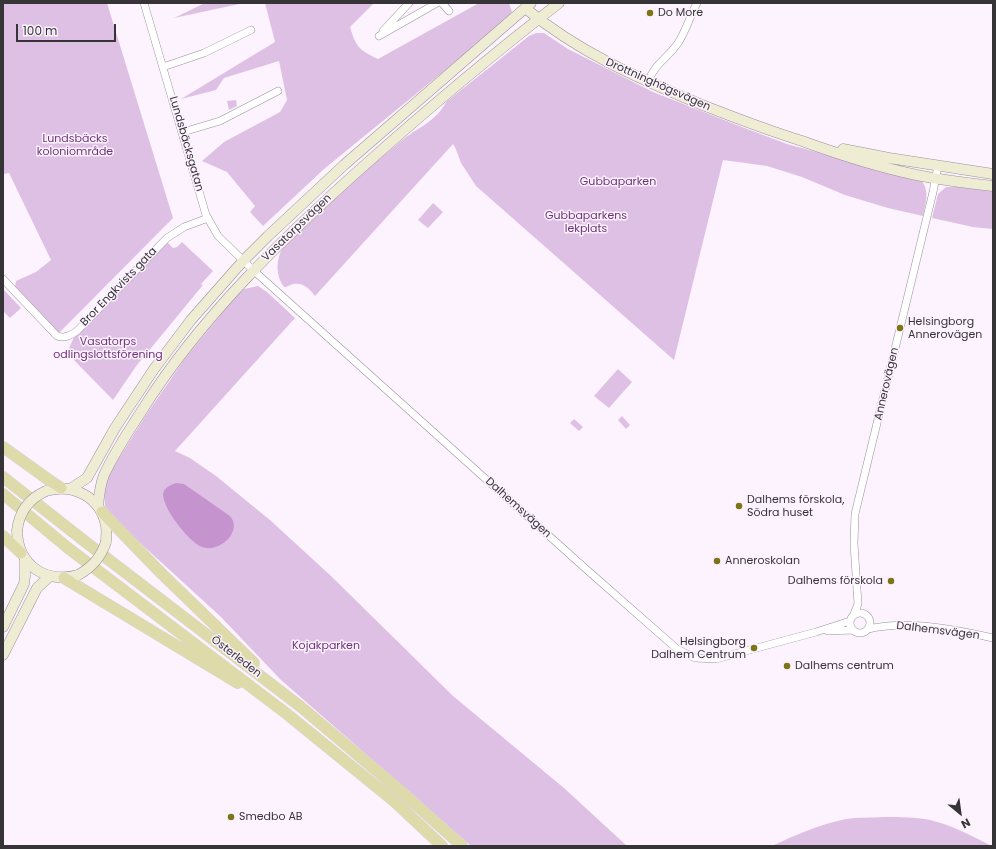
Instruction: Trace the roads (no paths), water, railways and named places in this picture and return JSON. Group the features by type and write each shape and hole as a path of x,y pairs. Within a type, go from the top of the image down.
{"main road":[{"name":"Vasatorpsvägen","path":"100,509 100,487 104,475 121,444 152,394 192,341 234,290 305,219 401,133 463,79 559,3"},
{"name":"Vasatorpsvägen","path":"66,488 87,478 115,428 154,369 191,320 243,261 344,165 525,5"},
{"name":"Drottninghögsvägen","path":"525,5 539,19 592,55 648,82 744,122 881,166 913,174 993,186"},
{"name":"Drottninghögsvägen","path":"801,141 889,158 993,174"},
{"path":"3,447 49,480 86,495 212,623 301,707"},
{"name":"Österleden","path":"3,477 301,707 404,794 462,846"},
{"path":"3,627 24,584 25,576 23,556 17,538 17,531 18,522 25,506 34,497 46,491 66,488"},
{"name":"Österleden","path":"3,494 68,548 287,714 394,801 442,846"},
{"path":"64,578 86,570 96,562 103,550 106,542 106,527 100,509"},
{"path":"3,536 36,570 50,576 64,578 155,632 287,714"},
{"path":"3,655 37,588 50,576"}],"street":[{"name":"Lundsbäcksgatan","path":"144,3 208,218 218,236 253,270"},
{"path":"409,3 379,36 437,3"},
{"path":"442,3 449,11"},
{"path":"648,82 656,67 679,42 697,3"},
{"path":"163,67 204,53 251,30"},
{"path":"182,132 220,121 278,91"},
{"name":"Annerovägen","path":"863,613 858,604 854,544 855,514 938,166"},
{"name":"Bror Engkvists gata","path":"3,279 57,336 62,338 68,337 77,331 167,238 184,227 208,218"},
{"name":"Dalhemsvägen","path":"253,270 586,569 683,653 695,658 716,659 816,632 850,621"},
{"name":"Annerovägen","path":"854,614 858,604"},
{"path":"863,613 870,619 870,625 868,629 862,633 859,633 853,630 850,626 850,621 854,614 863,613"},
{"name":"Dalhemsvägen","path":"870,619 883,626"},
{"name":"Dalhemsvägen","path":"868,629 883,626 907,626 958,631 993,638"},
{"name":"Dalhemsvägen","path":"816,632 853,630"}],"place":[{"name":"Do More","path":"650,13"},
{"name":"Helsingborg Annerovägen","path":"900,328"},
{"name":"Dalhems förskola, Södra huset","path":"739,506"},
{"name":"Anneroskolan","path":"717,561"},
{"name":"Dalhems förskola","path":"891,581"},
{"name":"Helsingborg Dalhem Centrum","path":"754,648"},
{"name":"Dalhems centrum","path":"787,666"},
{"name":"Smedbo AB","path":"231,817"}],"park label":[{"name":"Lundsbäcks koloniområde","path":"75,145"},
{"name":"Gubbaparken","path":"618,182"},
{"name":"Gubbaparkens lekplats","path":"586,222"},
{"name":"Vasatorps odlingslottsförening","path":"108,348"},
{"name":"Kojakparken","path":"326,646"}]}
